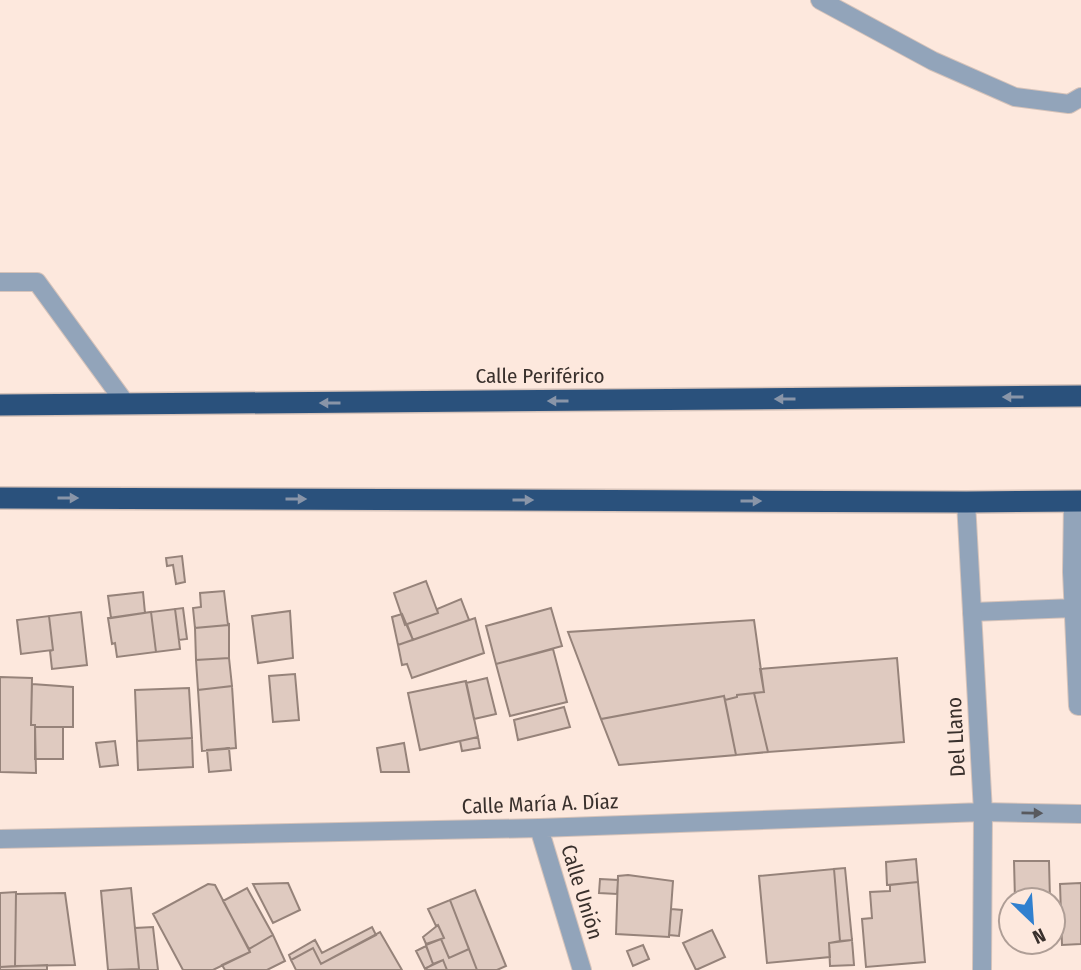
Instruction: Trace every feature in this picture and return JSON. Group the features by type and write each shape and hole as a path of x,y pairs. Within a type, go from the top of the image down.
{"highway":[{"name":"Calle Periférico","path":"0,405 1081,396"},
{"path":"0,498 1077,501"}],"street":[{"path":"820,0 933,61 1016,97 1069,104 1081,97"},
{"path":"0,282 37,282 126,404"},
{"path":"1077,501 1074,608 1081,706"},
{"name":"Del Llano","path":"967,502 983,812 982,970"},
{"path":"972,612 1074,608"},
{"name":"Calle María A. Díaz","path":"0,839 539,828 983,812 1081,814"},
{"name":"Calle Unión","path":"539,828 582,970"}],"building":[{"path":"182,556 185,582 176,584 173,565 167,566 166,558"},
{"path":"426,581 438,613 405,625 394,593"},
{"path":"224,591 228,625 195,628 193,608 201,607 200,593"},
{"path":"143,592 145,613 111,618 108,596"},
{"path":"461,599 469,620 413,640 407,624 438,613 437,609"},
{"path":"183,608 187,639 179,640 175,609"},
{"path":"551,608 562,646 496,664 486,626"},
{"path":"175,609 180,649 156,652 151,612"},
{"path":"290,611 293,658 258,663 252,616"},
{"path":"81,612 87,665 52,669 49,616"},
{"path":"151,612 156,652 117,657 108,618"},
{"path":"402,614 413,640 398,645 392,617"},
{"path":"49,616 53,650 21,654 17,620"},
{"path":"475,618 484,653 412,678 407,664 402,665 398,645"},
{"path":"754,620 764,692 737,695 725,700 724,696 601,719 568,632"},
{"path":"229,623 229,658 196,660 195,628"},
{"path":"553,649 567,702 510,716 496,664"},
{"path":"229,658 232,686 198,690 196,660"},
{"path":"897,658 904,742 768,752 754,693 764,692 760,669"},
{"path":"295,674 299,720 273,722 269,676"},
{"path":"0,677 32,678 31,725 35,725 36,773 0,772"},
{"path":"487,678 496,714 474,719 466,683"},
{"path":"466,681 478,737 420,750 408,693"},
{"path":"32,684 73,687 73,727 31,725"},
{"path":"232,686 236,748 202,751 198,690"},
{"path":"189,688 192,738 137,741 135,690"},
{"path":"754,693 768,752 736,755 725,700"},
{"path":"724,696 736,755 619,765 601,719"},
{"path":"564,707 570,727 518,740 514,720"},
{"path":"35,727 63,727 63,759 35,759"},
{"path":"478,737 480,748 462,751 460,741"},
{"path":"192,738 193,767 138,770 137,741"},
{"path":"115,741 118,765 100,767 96,743"},
{"path":"404,743 409,772 381,772 377,748"},
{"path":"229,748 231,770 209,772 207,750"},
{"path":"916,859 918,882 887,885 886,862"},
{"path":"1014,861 1049,861 1050,886 1015,886"},
{"path":"845,868 852,940 840,941 834,869"},
{"path":"834,869 840,941 829,943 830,957 767,963 759,876"},
{"path":"618,876 673,881 669,937 616,934"},
{"path":"600,879 618,880 617,894 599,893"},
{"path":"918,882 925,962 866,967 862,919 872,918 870,892 890,891 890,885"},
{"path":"288,883 300,910 273,923 253,884"},
{"path":"1081,883 1081,944 1067,945 1067,886 1060,884"},
{"path":"208,884 215,885 250,952 213,970 183,970 153,914"},
{"path":"131,888 139,969 108,970 101,891"},
{"path":"247,888 273,935 249,949 223,901"},
{"path":"475,890 506,966 497,970 477,970 450,900"},
{"path":"16,892 15,966 0,967 0,893"},
{"path":"65,893 75,965 15,966 16,894"},
{"path":"450,900 469,949 449,958 441,939 444,938 428,909"},
{"path":"671,909 682,910 679,936 669,935"},
{"path":"438,925 444,938 426,944 423,937"},
{"path":"153,927 158,970 133,970 139,969 135,928"},
{"path":"372,927 376,935 321,964 313,948 291,960 289,955 315,940 322,953"},
{"path":"712,930 725,957 696,970 683,943"},
{"path":"380,932 402,970 296,970 291,960 313,948 321,964"},
{"path":"273,935 285,961 267,970 225,970 222,965 250,952 249,949"},
{"path":"441,939 449,958 469,949 477,970 447,970 443,960 433,964 426,945"},
{"path":"852,940 854,965 830,966 829,943"},
{"path":"643,945 649,959 633,966 627,951"},
{"path":"426,946 433,964 425,969 416,951"},
{"path":"443,960 447,970 427,970 426,968"},
{"path":"47,965 47,970 0,970 0,967"}]}
